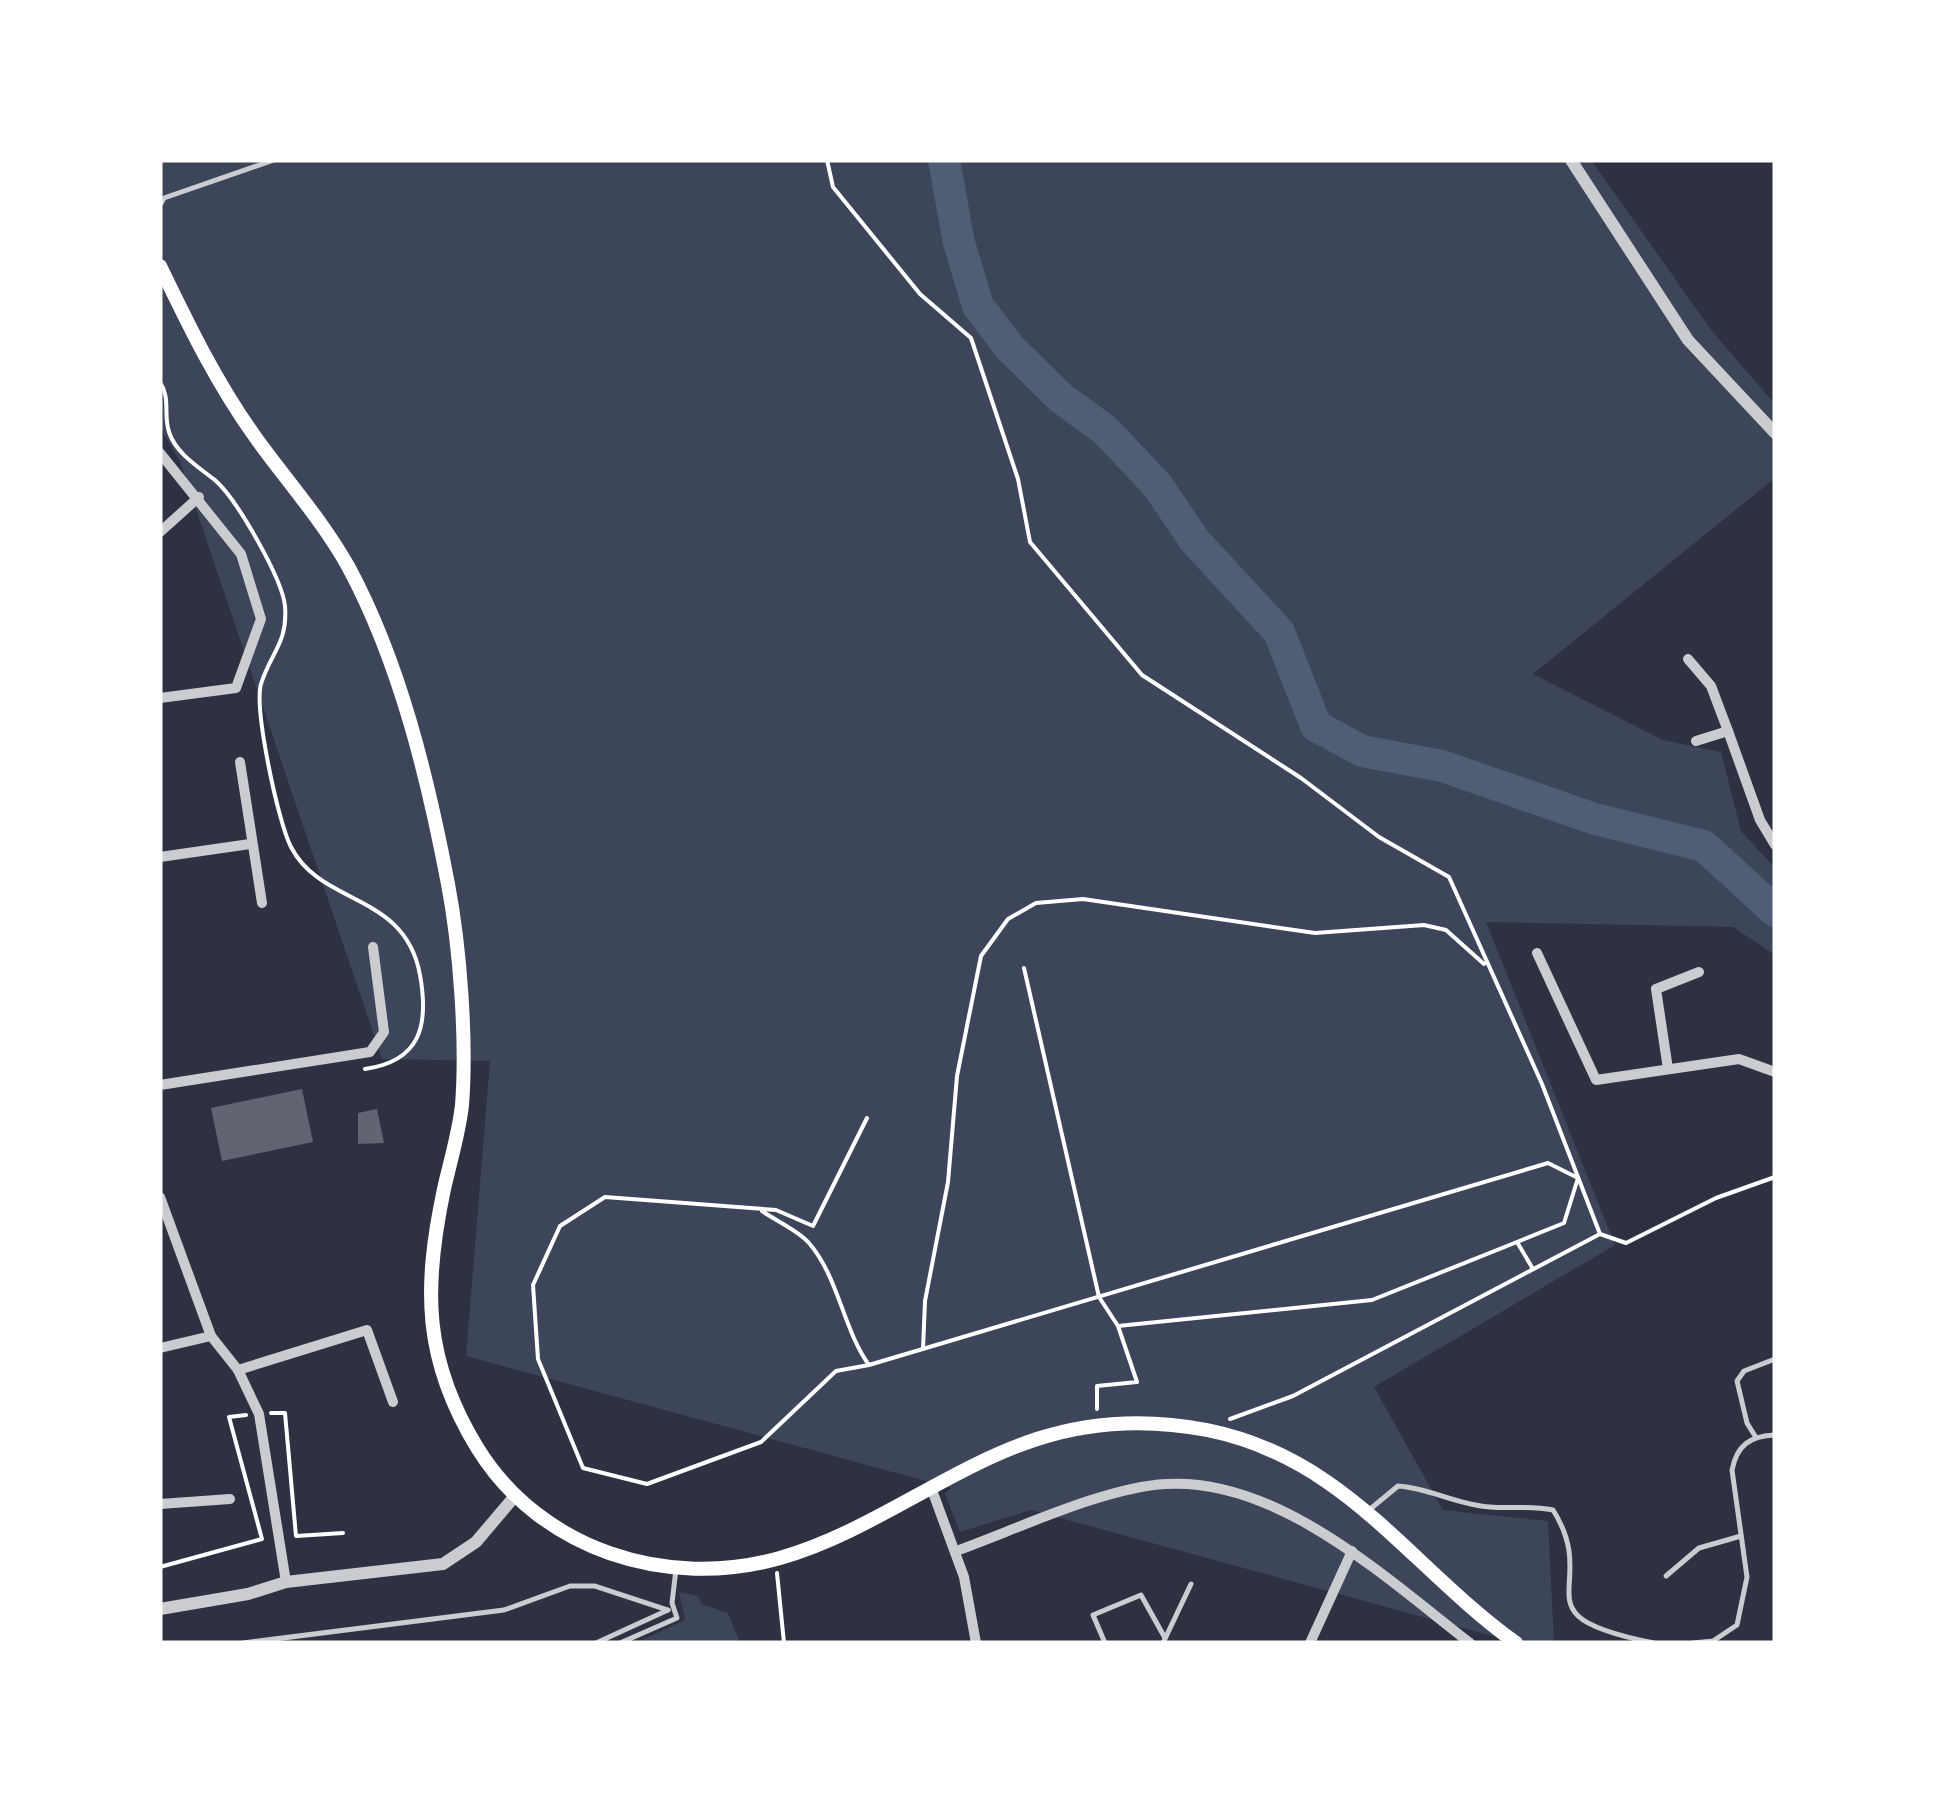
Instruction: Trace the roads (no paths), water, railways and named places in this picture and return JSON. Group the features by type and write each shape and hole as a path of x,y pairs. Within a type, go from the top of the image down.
{"main road":[{"path":"160,266 206,362 347,565 372,616 416,747 450,889 464,1048 462,1110 429,1265 430,1323 438,1363 452,1399 480,1452 515,1496 576,1543 628,1562 676,1566 775,1558 932,1490 1030,1440 1096,1425 1156,1423 1204,1430 1281,1453 1369,1510 1452,1595 1516,1643"}],"street":[{"path":"1571,160 1688,340 1775,433"},
{"path":"160,453 242,554 261,619 236,688 160,698"},
{"path":"160,532 199,497"},
{"path":"1688,659 1711,686 1760,820 1775,845"},
{"path":"1696,741 1728,731"},
{"path":"240,762 262,903"},
{"path":"160,857 250,844"},
{"path":"160,1085 370,1052 384,1032 373,947"},
{"path":"1537,952 1596,1080 1739,1059 1771,1069 1775,1052"},
{"path":"1668,1069 1656,989 1699,972"},
{"path":"160,1197 211,1336 238,1370 258,1414 286,1582"},
{"path":"238,1370 367,1330 393,1402"},
{"path":"160,1348 211,1336"},
{"path":"956,1551 1074,1509 1165,1484 1207,1486 1244,1495 1352,1551 1470,1643"},
{"path":"932,1490 956,1551 976,1643"},
{"path":"160,1609 248,1594 286,1582 443,1564 476,1542 515,1496"},
{"path":"160,1504 230,1500"},
{"path":"1310,1643 1352,1551"}],"lane":[{"path":"160,206 164,198 274,160"},
{"path":"1754,1436 1746,1423 1738,1380 1744,1371 1775,1359"},
{"path":"1693,1643 1713,1641 1738,1626 1747,1576 1732,1470 1735,1453 1754,1436 1775,1435"},
{"path":"1369,1510 1398,1486 1421,1488 1452,1500 1491,1507 1530,1504 1553,1510 1564,1528 1572,1610 1583,1623 1601,1632 1654,1643"},
{"path":"1666,1576 1700,1548 1741,1536"},
{"path":"620,1643 677,1618 670,1607 676,1566"},
{"path":"1164,1641 1191,1584"},
{"path":"244,1643 504,1610 570,1586 595,1586 670,1607"},
{"path":"1105,1643 1093,1616 1140,1595 1164,1641"},
{"path":"596,1643 670,1607"}],"waterway":[{"path":"944,160 959,243 978,306 1010,348 1061,398 1105,430 1157,485 1195,541 1279,632 1316,726 1362,751 1442,766 1595,819 1704,846 1775,911"}]}
